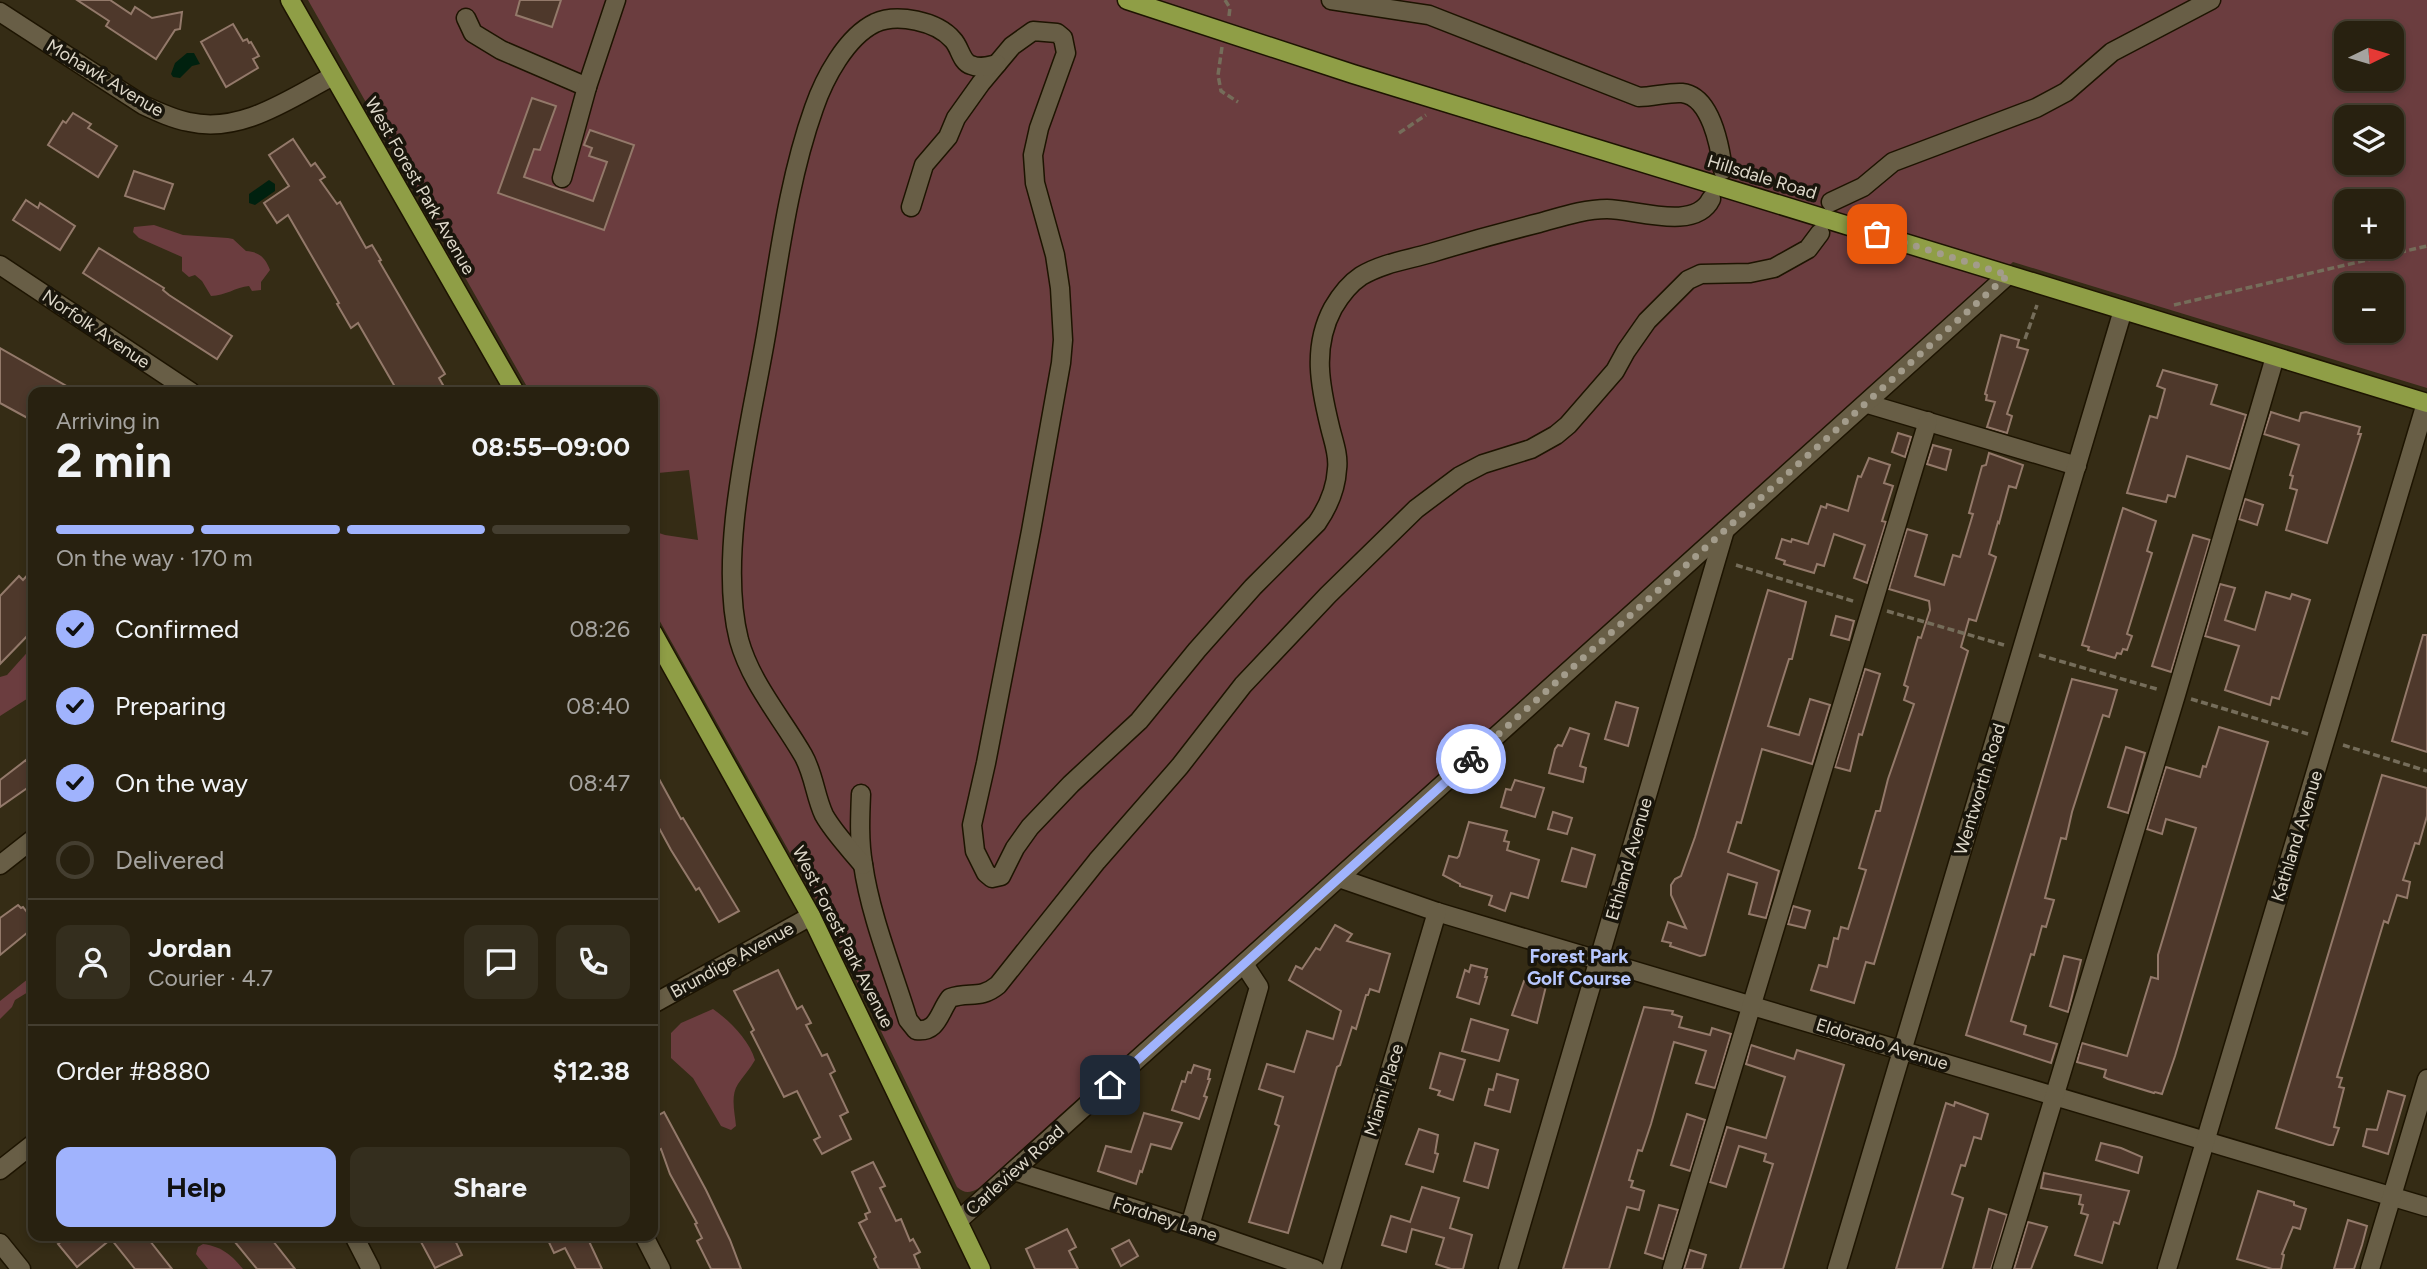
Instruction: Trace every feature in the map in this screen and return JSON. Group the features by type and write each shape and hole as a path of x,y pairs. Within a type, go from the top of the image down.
{"main road":[{"name":"West Forest Park Avenue","path":"290,0 512,387"},
{"name":"Hillsdale Road","path":"1126,0 2427,403"},
{"name":"West Forest Park Avenue","path":"658,642 811,916 981,1269"}],"street":[{"path":"562,178 587,87 616,0"},
{"path":"1331,0 1429,15 1639,97 1680,93 1693,95 1706,111 1718,144 1723,170"},
{"path":"1831,202 1863,187 1893,162 2036,108 2066,92 2112,52 2211,0"},
{"name":"Mohawk Avenue","path":"0,12 143,105 192,123 229,122 262,114 333,76"},
{"path":"466,18 473,33 501,50 587,87"},
{"path":"863,865 824,815 804,756 762,692 740,640 734,611 734,547 751,415 790,197 814,108 827,75 840,56 859,34 872,25 900,19 926,23 940,30 953,39 966,62 971,65 982,67 997,64"},
{"path":"911,206 924,165 948,137 956,118 1012,46 1034,31 1057,33 1063,38 1066,53 1039,128 1033,155 1035,183 1057,266 1063,340 1031,531 972,825 975,851 986,873 992,878 1001,876 1015,848 1030,827 1071,784 1139,721 1253,587 1301,541 1324,514 1332,491 1337,458 1318,368 1329,317 1346,289 1360,277 1393,262 1489,234 1576,213 1610,209 1684,217 1696,214 1709,204 1711,199"},
{"path":"860,794 859,828 863,865 908,1020 916,1030 924,1031 934,1027 950,998 981,995 998,985 1097,861 1180,766 1243,685 1328,595 1416,509 1483,464 1531,449 1568,425 1615,372 1647,321 1688,281 1701,274 1750,273 1774,268 1808,248 1820,233"},
{"name":"Norfolk Avenue","path":"0,265 183,387"},
{"name":"Carleview Road","path":"958,1221 1868,404 2008,275"},
{"name":"Wentworth Road","path":"1837,1269 2123,310"},
{"path":"2002,1269 2275,357"},
{"name":"Kathland Avenue","path":"2167,1269 2427,403"},
{"path":"1868,404 2077,466"},
{"path":"1672,1269 1928,421"},
{"name":"Ethland Avenue","path":"1507,1269 1725,530"},
{"path":"0,865 28,843"},
{"name":"Eldorado Avenue","path":"1339,878 1437,912 2427,1207"},
{"name":"Miami Place","path":"1331,1269 1437,912"},
{"name":"Brundige Avenue","path":"658,1001 811,916"},
{"path":"1190,1226 1259,987 1244,964"},
{"path":"2370,1269 2427,1079"},
{"path":"0,1170 28,1148"},
{"name":"Fordney Lane","path":"1014,1171 1190,1226 1315,1269"},
{"path":"357,1241 371,1269"},
{"path":"647,1241 661,1269"},
{"path":"0,1243 21,1269"}],"path":[{"path":"1225,0 1230,8 1219,57 1218,75 1221,91 1238,102"},
{"path":"1399,133 1428,114"},
{"path":"2174,305 2427,246"},
{"path":"2025,339 2037,305"},
{"path":"2343,745 2427,771"}],"shaded area":[{"path":"308,0 2427,0 2427,388 2013,262 979,1188 970,1192 957,1187 822,910 658,618 658,533 698,540 689,470 658,473 658,387 527,387"},
{"path":"187,53 194,53 200,64 192,66 180,78 173,77 171,74 175,63"},
{"path":"269,180 275,184 275,191 255,205 249,203 249,194"},
{"path":"154,225 183,235 233,239 246,251 258,254 270,270 261,282 261,290 252,291 249,286 211,296 202,281 195,275 189,277 182,271 182,257 139,238 133,232 134,227"},
{"path":"28,652 28,698 0,716 0,677 7,675"},
{"path":"28,979 28,992 15,1000 0,1019 0,1001"},
{"path":"713,1009 738,1032 755,1060 734,1094 736,1126 731,1130 721,1126 693,1078 671,1058 671,1033 681,1023"},
{"path":"203,1244 226,1252 243,1269 208,1269 196,1254 198,1247"}],"building":[{"path":"77,0 110,0 131,14 135,7 152,18 182,12 180,29 175,30 156,59 106,26 109,21"},
{"path":"520,0 561,0 552,27 516,15"},
{"path":"233,24 243,41 247,39 251,42 259,56 253,59 258,68 226,87 201,42"},
{"path":"532,98 556,106 540,150 534,149 524,177 593,201 607,162 589,156 592,148 584,145 590,130 634,145 604,230 498,193"},
{"path":"73,113 91,124 88,128 117,146 98,177 48,145 63,121 66,123"},
{"path":"293,139 311,166 315,163 325,177 320,180 337,204 340,202 366,248 372,245 381,260 379,261 445,374 439,378 444,387 395,387 358,323 351,328 288,215 277,223 264,203 289,186 269,155"},
{"path":"134,171 173,184 164,209 125,196"},
{"path":"26,200 38,208 40,203 75,226 60,250 13,220"},
{"path":"99,248 164,288 169,295 232,336 217,359 83,273"},
{"path":"2001,335 2019,340 2017,347 2028,350 2007,414 2012,416 2007,433 1987,427 1995,402 1986,400 1985,394"},
{"path":"0,348 68,387 28,387 28,418 0,403"},
{"path":"2163,370 2217,385 2211,404 2246,415 2230,469 2187,456 2175,497 2168,495 2166,502 2127,493 2150,416 2157,418 2165,389 2157,386"},
{"path":"2271,412 2299,421 2301,413 2306,412 2360,427 2358,434 2361,434 2327,543 2286,530 2297,490 2290,488 2293,476 2290,475 2299,445 2264,434"},
{"path":"1898,433 1911,437 1905,457 1892,452"},
{"path":"1933,445 1951,450 1946,470 1927,464"},
{"path":"1989,453 2023,465 2016,488 2009,486 1998,522 1989,554 1996,557 1976,621 1969,619 1961,647 1968,651 1874,964 1866,962 1854,1003 1811,990 1819,965 1827,967 1834,938 1838,939 1841,927 1848,929 1866,870 1859,868 1914,704 1904,700 1908,687 1904,685 1918,637 1921,638 1930,610 1929,601 1889,589 1907,529 1927,535 1915,576 1944,585 1953,555 1960,557 1973,514 1969,513 1982,466 1986,465"},
{"path":"1869,458 1890,465 1884,483 1893,486 1882,521 1886,522 1867,583 1854,578 1865,545 1834,534 1824,566 1817,564 1814,573 1784,564 1785,561 1776,558 1782,539 1808,544 1821,506 1826,508 1827,504 1848,511 1858,476 1861,477"},
{"path":"2245,499 2263,505 2257,525 2239,519"},
{"path":"2123,508 2156,521 2147,551 2152,553 2127,634 2132,636 2127,650 2123,649 2121,654 2117,653 2115,658 2088,650 2089,647 2082,645"},
{"path":"2193,535 2210,540 2171,672 2152,666"},
{"path":"28,574 28,635 0,664 0,596 19,576 23,580"},
{"path":"2220,584 2235,588 2225,620 2255,630 2266,592 2290,599 2292,594 2310,600 2279,699 2272,697 2270,705 2225,690 2239,646 2205,636"},
{"path":"1768,590 1806,602 1792,659 1789,659 1768,726 1799,735 1810,699 1830,705 1812,764 1762,749 1741,823 1737,822 1728,852 1779,871 1766,918 1749,914 1757,883 1728,874 1705,955 1700,956 1662,941 1668,922 1686,928 1671,895 1671,885 1681,876 1695,837"},
{"path":"1836,616 1854,621 1849,640 1831,635"},
{"path":"2423,635 2427,635 2427,752 2392,741"},
{"path":"1865,669 1880,674 1862,735 1859,734 1850,771 1835,767"},
{"path":"2072,679 2117,690 2109,717 2103,715 2066,839 2061,838 2045,898 2054,900 2046,927 2042,926 2034,955 2031,954 2011,1021 2026,1026 2024,1034 2057,1044 2051,1063 1966,1035"},
{"path":"1616,702 1638,708 1628,746 1605,739"},
{"path":"2219,727 2268,742 2175,1056 2162,1094 2154,1093 2108,1079 2104,1077 2106,1070 2077,1062 2082,1043 2127,1056 2151,977 2158,979 2158,955 2196,828 2166,819 2162,834 2147,829 2166,767 2200,777"},
{"path":"1570,728 1589,734 1580,766 1586,768 1583,782 1549,773 1555,749 1558,745 1562,746"},
{"path":"2126,747 2145,753 2128,813 2108,807"},
{"path":"26,760 28,763 28,787 0,807 0,780"},
{"path":"2382,775 2427,788 2427,816 2419,844 2415,843 2403,880 2410,882 2407,898 2397,895 2388,923 2384,921 2337,1077 2342,1078 2339,1087 2344,1088 2334,1127 2339,1128 2333,1145 2329,1145 2276,1128"},
{"path":"658,777 739,911 719,922 699,888 696,890 658,826"},
{"path":"1515,780 1544,788 1535,817 1501,807 1506,789 1511,790"},
{"path":"1553,812 1572,818 1567,834 1548,829"},
{"path":"1469,822 1507,831 1504,841 1509,842 1507,850 1539,860 1528,898 1511,893 1505,911 1489,905 1492,896 1460,886 1443,875 1449,856 1459,856"},
{"path":"1572,848 1595,855 1586,887 1562,881"},
{"path":"18,905 28,914 28,932 0,955 0,918"},
{"path":"1793,906 1810,911 1805,928 1788,924"},
{"path":"1335,925 1352,934 1347,941 1390,954 1379,992 1370,989 1366,995 1356,1029 1352,1027 1340,1065 1337,1067 1288,1233 1249,1222 1279,1126 1275,1124 1283,1097 1259,1089 1267,1064 1294,1072 1307,1031 1333,1039 1341,1011 1289,980 1296,966 1302,969 1316,948 1320,950"},
{"path":"2064,956 2081,960 2068,1012 2050,1006"},
{"path":"1471,965 1487,969 1479,1004 1457,997 1465,970 1469,972"},
{"path":"778,970 797,1009 802,1006 811,1023 806,1025 822,1056 827,1054 835,1071 830,1074 848,1112 840,1116 851,1139 822,1154 814,1140 820,1137 797,1091 784,1097 751,1032 754,1030 734,991"},
{"path":"1524,981 1546,986 1537,1023 1512,1015"},
{"path":"1644,1007 1673,1011 1672,1014 1682,1017 1679,1027 1710,1035 1712,1028 1731,1034 1715,1088 1696,1083 1706,1051 1674,1042 1651,1124 1642,1151 1638,1150 1629,1180 1633,1181 1631,1187 1644,1191 1639,1210 1627,1207 1609,1269 1563,1269"},
{"path":"1471,1019 1508,1030 1499,1061 1462,1051"},
{"path":"1751,1045 1794,1059 1797,1050 1844,1065 1783,1269 1740,1269 1773,1164 1764,1161 1766,1154 1739,1146 1726,1187 1710,1182 1727,1127 1766,1138 1785,1077 1746,1064"},
{"path":"1440,1053 1465,1060 1453,1100 1438,1095 1440,1091 1430,1088"},
{"path":"1194,1065 1210,1070 1204,1096 1207,1097 1199,1119 1172,1110 1182,1081 1185,1082"},
{"path":"1497,1074 1518,1080 1510,1112 1485,1105"},
{"path":"2388,1091 2405,1096 2388,1154 2363,1146 2367,1129 2377,1130"},
{"path":"1955,1102 1988,1114 1981,1139 1974,1137 1952,1194 1963,1198 1942,1269 1896,1269 1946,1103 1954,1106"},
{"path":"664,1112 706,1190 741,1269 711,1269 697,1241 702,1238 695,1224 697,1223 670,1174 661,1149 658,1150 658,1115"},
{"path":"1144,1113 1182,1123 1171,1149 1151,1144 1136,1184 1098,1171 1106,1146 1131,1152"},
{"path":"1687,1114 1705,1120 1690,1171 1671,1165"},
{"path":"1419,1129 1438,1135 1435,1153 1438,1154 1433,1172 1406,1164"},
{"path":"1475,1143 1498,1150 1488,1188 1464,1181"},
{"path":"2101,1143 2142,1157 2138,1173 2096,1160"},
{"path":"873,1162 885,1186 880,1188 896,1221 901,1219 910,1241 913,1239 920,1252 914,1255 920,1269 879,1269 874,1259 876,1257 859,1223 867,1219 865,1214 870,1212 852,1172"},
{"path":"2044,1173 2129,1191 2119,1224 2114,1222 2102,1263 2075,1255 2088,1215 2081,1213 2081,1195 2041,1188"},
{"path":"1422,1187 1459,1198 1450,1228 1472,1235 1463,1269 1451,1269 1436,1264 1444,1238 1412,1229 1406,1252 1382,1245 1391,1216 1410,1222"},
{"path":"2258,1191 2294,1202 2294,1205 2306,1209 2300,1229 2293,1227 2282,1254 2281,1269 2237,1259"},
{"path":"1659,1205 1678,1210 1663,1259 1645,1253"},
{"path":"1989,1209 2007,1215 1991,1269 1973,1269"},
{"path":"2348,1220 2367,1226 2362,1245 2354,1269 2334,1269"},
{"path":"2028,1222 2047,1227 2031,1269 2014,1269"},
{"path":"1067,1229 1076,1247 1069,1251 1078,1269 1035,1269 1026,1249"},
{"path":"1129,1240 1138,1256 1121,1266 1112,1249"},
{"path":"62,1241 109,1241 77,1267 58,1244"},
{"path":"113,1241 150,1241 172,1269 135,1269"},
{"path":"234,1241 273,1241 295,1269 257,1269"},
{"path":"455,1241 462,1255 435,1268 421,1242"},
{"path":"548,1241 589,1241 602,1269 576,1269 565,1248 554,1253"},
{"path":"1690,1250 1706,1255 1702,1269 1684,1269"}],"way so far":[{"path":"1471,759 2008,275 1877,234"}],"district":[{"name":"Forest Park Golf Course","path":"1579,967"}],"route":[{"path":"1110,1085 1471,759"}]}
